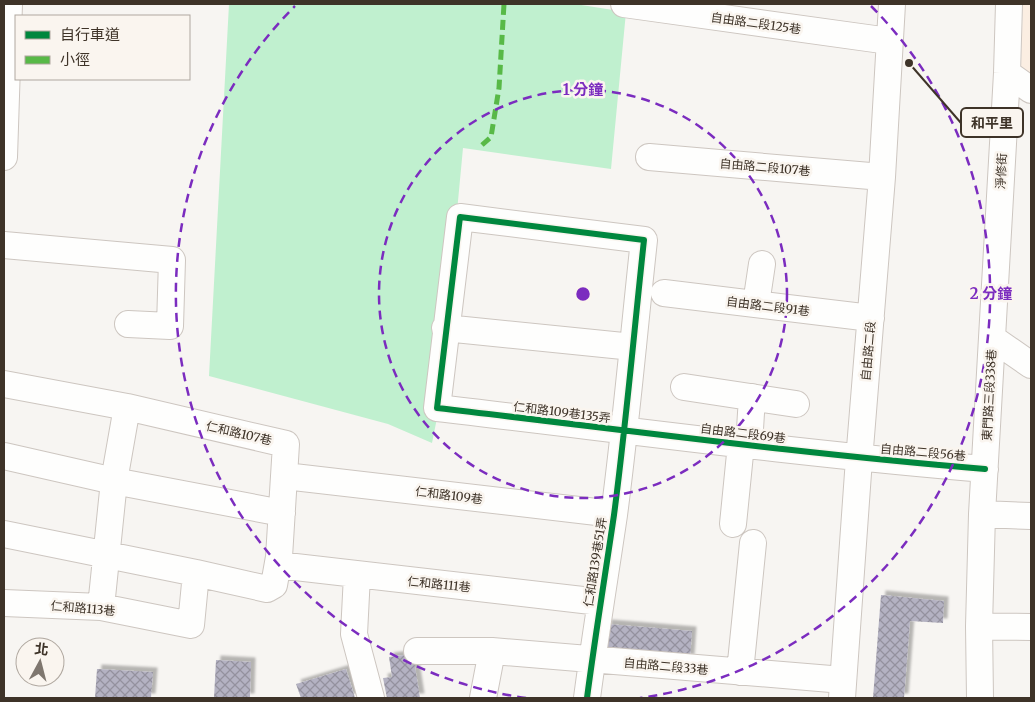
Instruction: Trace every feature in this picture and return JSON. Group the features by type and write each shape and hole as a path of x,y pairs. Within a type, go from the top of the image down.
{"street":[{"path":"4,157 10,4"},
{"name":"自由路二段125巷","path":"624,4 742,12 889,41"},
{"name":"自由路二段","path":"843,689 859,458 882,177 892,4"},
{"name":"東門路三段338巷","path":"980,698 979,626 982,514 992,338 984,320 993,4"},
{"name":"淨修街","path":"992,338 1007,73 1009,4"},
{"path":"1007,73 1031,90"},
{"name":"自由路二段107巷","path":"649,156 882,177"},
{"name":"仁和路109巷135弄","path":"460,217 644,240 624,430 436,408 445,328 460,217"},
{"path":"4,245 172,260 170,326 128,324"},
{"path":"756,304 762,264"},
{"name":"自由路二段91巷","path":"664,293 871,318"},
{"path":"445,328 633,347"},
{"path":"992,338 1031,365"},
{"name":"仁和路107巷","path":"4,384 127,407 286,444 278,566 274,585 266,589 196,573"},
{"path":"684,387 796,404"},
{"path":"733,524 752,397"},
{"path":"101,607 114,481 127,407"},
{"name":"自由路二段69巷","path":"624,430 859,458"},
{"name":"仁和路139巷51弄","path":"587,698 614,514 624,430"},
{"path":"4,456 114,481 282,513"},
{"name":"自由路二段56巷","path":"859,458 985,469"},
{"name":"仁和路109巷","path":"284,476 614,514"},
{"path":"982,514 1031,516"},
{"path":"4,534 196,573"},
{"path":"740,672 753,543"},
{"name":"仁和路111巷","path":"278,566 600,602"},
{"name":"仁和路113巷","path":"4,602 101,607 191,626 196,573"},
{"path":"357,575 354,634 371,698"},
{"path":"979,626 1031,627"},
{"name":"自由路二段33巷","path":"417,651 492,651 740,672 843,689"},
{"path":"483,698 492,651"}],"shaded area":[{"path":"1023,4 1031,4 1031,74 1021,67"}],"green space":[{"path":"229,4 575,4 626,12 611,169 463,148 438,413 432,443 388,424 209,376"}],"building":[{"path":"881,595 944,601 943,623 910,621 904,698 873,698"},
{"path":"607,624 692,631 690,659 605,652"},
{"path":"413,654 420,698 387,698 383,678 392,677 389,657"},
{"path":"216,660 251,662 250,698 214,698"},
{"path":"97,669 153,672 151,698 95,698"},
{"path":"346,669 355,698 301,698 296,684"}],"marked path":[{"path":"482,145 491,137 499,88 504,4"}],"cycle path":[{"path":"587,698 614,515 622,447 626,412 644,240 460,217 437,408 574,424 642,433 779,449 985,469"}],"place":[{"name":"和平里","path":"909,63"}]}
